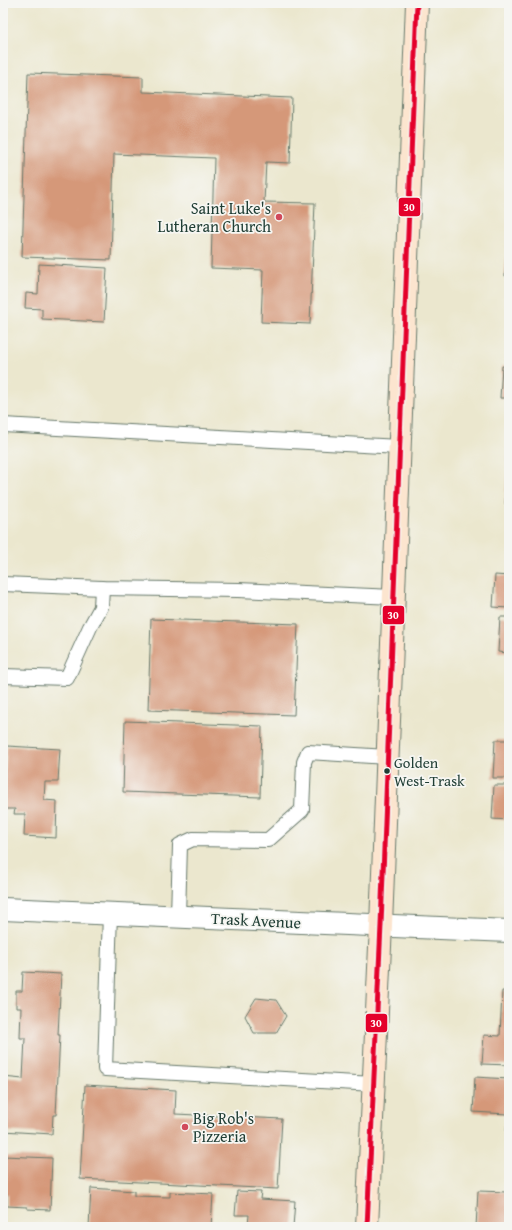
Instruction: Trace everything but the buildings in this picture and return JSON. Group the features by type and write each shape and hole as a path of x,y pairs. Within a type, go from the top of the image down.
{"main road":[{"path":"367,1227 394,597 417,3"}],"street":[{"name":"Trask Avenue","path":"3,909 509,931"}],"lane":[{"path":"3,425 399,447"},
{"path":"3,584 102,588 238,590 394,597"},
{"path":"3,676 67,678 90,627 101,607 102,588"},
{"path":"178,916 180,845 192,839 268,840 302,810 304,762 308,752 387,757"},
{"path":"110,914 105,1069 374,1084"}],"transit line":[{"name":"30","path":"367,1227 381,925 417,3"}],"place":[{"name":"Saint Luke's Lutheran Church","path":"279,217"},
{"name":"Golden West-Trask","path":"387,771"},
{"name":"Big Rob's Pizzeria","path":"185,1127"}]}
